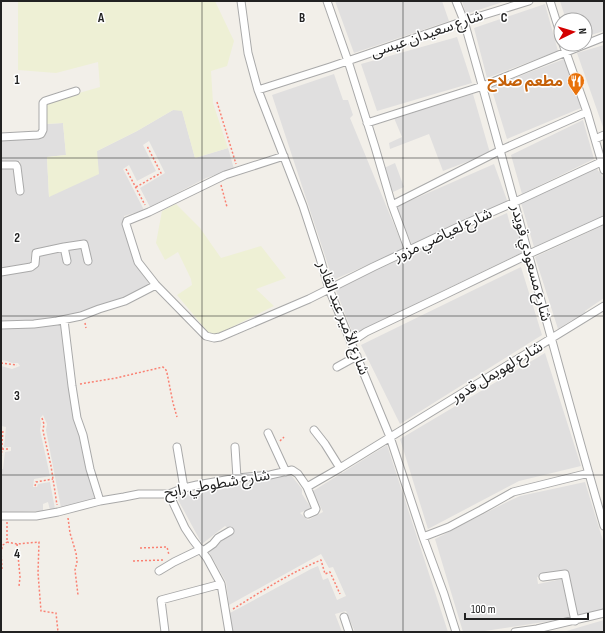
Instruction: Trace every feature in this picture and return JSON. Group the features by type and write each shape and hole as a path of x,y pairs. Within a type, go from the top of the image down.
{"street":[{"name":"شارع الأمير عبد القادر","path":"241,1 248,53 258,90 303,206 329,289 390,437 456,632"},
{"path":"327,1 368,123 392,205 409,251"},
{"name":"شارع مسعودي قويدر","path":"456,1 464,20 483,86 604,526"},
{"name":"شارع سعيدان عيسى","path":"258,90 348,61 464,20 529,1"},
{"path":"550,1 553,12"},
{"path":"593,41 604,37"},
{"path":"368,123 483,86 566,52 587,112 604,170"},
{"path":"1,137 41,134 43,130 43,103 76,91"},
{"path":"392,205 501,150 587,112"},
{"path":"595,139 604,135"},
{"path":"148,212 219,178 284,156"},
{"name":"شارع لعياضي مزوز","path":"148,212 127,221 126,224 138,262 156,286 206,336 214,338 220,337 309,299 458,227 601,162"},
{"path":"1,165 16,165 20,191"},
{"path":"351,342 366,332 604,220"},
{"path":"1,272 31,267 34,264 36,253 84,244 88,261"},
{"path":"64,247 67,261"},
{"path":"1,325 34,324 81,316 125,301 156,286"},
{"name":"شارع لهويمل قدور","path":"390,437 604,306"},
{"path":"64,320 77,418 83,435 90,469 100,502"},
{"path":"337,367 357,356"},
{"path":"314,430 340,468"},
{"path":"268,433 286,472"},
{"path":"308,514 315,511 316,508 307,487 390,437"},
{"path":"177,447 184,488"},
{"path":"235,447 237,478"},
{"name":"شارع شطوطي رابح","path":"4,516 36,516 139,494 169,494 184,488 237,478 294,471 298,474 307,487"},
{"path":"424,537 449,527 513,492 589,473"},
{"path":"169,494 185,528 202,550 221,584 229,632"},
{"path":"160,571 171,561 202,550 213,544 218,538 230,531"},
{"path":"543,577 565,574 575,621"},
{"path":"165,632 161,600 221,584"},
{"path":"515,632 538,630 604,613"},
{"path":"344,617 349,632"}],"path":[{"path":"217,102 238,171"},
{"path":"136,187 161,173 147,146"},
{"path":"126,169 148,212"},
{"path":"219,178 227,207"},
{"path":"1,363 17,365"},
{"path":"72,386 163,367 167,373 177,417"},
{"path":"42,418 58,512"},
{"path":"1,461 4,429"},
{"path":"2,449 9,449"},
{"path":"36,486 36,482 53,479"},
{"path":"67,510 70,533 76,553 77,562 75,570 78,595"},
{"path":"4,516 7,542"},
{"path":"7,542 17,544 38,542 38,573 41,611 56,613 58,632"},
{"path":"2,569 1,551 3,545 7,542"},
{"path":"17,544 20,577 19,586"},
{"path":"133,561 171,561 167,547 140,548"},
{"path":"226,613 278,581 321,560 325,574 330,572 340,594"}],"shaded area":[{"path":"335,1 442,1 449,21 354,53"},
{"path":"462,1 506,1 466,14"},
{"path":"560,1 604,1 604,31 593,34 593,12 563,12"},
{"path":"545,4 553,33 553,52 555,52 487,78 474,28"},
{"path":"457,37 472,83 377,111 361,64"},
{"path":"604,45 604,127 577,53 593,52 593,48"},
{"path":"567,58 581,108 507,139 491,87"},
{"path":"334,74 343,100 348,100 353,115 350,118 404,249 333,280 272,95"},
{"path":"473,94 490,153 443,171 429,134 390,149 389,143 402,137 394,118"},
{"path":"173,110 182,110 195,158 228,148 234,169 206,178 150,207 140,188 165,173 149,141 143,145 156,171 137,181 129,165 123,169 144,210 124,216 124,225 136,265 150,285 121,299 81,313 33,321 1,322 1,276 30,271 37,266 39,255 61,251 64,265 71,262 69,250 81,248 85,265 92,263 87,240 32,250 30,264 1,269 1,169 14,168 17,193 23,192 20,161 1,163 1,140 45,137 45,124 63,123 66,155 47,157 49,197 97,151 137,131"},
{"path":"583,120 594,159 522,194 511,155"},
{"path":"395,163 404,187 393,192 384,168"},
{"path":"494,164 508,203 412,245 396,207"},
{"path":"597,167 598,171 601,172 604,181 604,216 534,247 521,203"},
{"path":"507,213 511,228 516,226 523,252 353,334 335,288"},
{"path":"604,225 604,298 585,311 586,313 576,321 572,320 558,329 535,257"},
{"path":"521,267 542,335 400,424 361,345"},
{"path":"61,324 74,421 79,436 86,469 97,500 61,508 46,430 47,424 43,415 40,418 40,430 50,476 34,479 33,487 37,487 38,484 50,482 55,509 50,510 48,502 43,504 43,511 1,513 1,469 3,469 5,452 11,451 11,447 4,447 6,427 1,426 1,366 12,369 20,366 18,363 1,360 1,327"},
{"path":"545,353 581,466 519,481 428,529 400,439"},
{"path":"387,445 448,632 355,632 346,611 335,614 342,632 233,632 230,613 318,566 323,580 328,578 337,600 346,596 333,567 329,568 321,554 229,605 226,582 209,552 233,531 225,526 202,544 176,496 291,475 302,489 302,494 311,508 300,513 308,520 323,512 313,491"},
{"path":"585,482 604,544 604,609 576,615 567,570 537,577 538,584 562,579 570,618 478,632 463,632 435,539 520,496"},
{"path":"604,620 604,632 563,632"}],"green space":[{"path":"18,1 215,1 234,41 227,66 211,71 213,103 228,148 195,158 182,111 173,110 137,131 97,151 99,174 49,197 47,157 66,155 63,123 45,124 44,103 100,87 98,62 56,73 18,70"},
{"path":"176,204 200,228 221,258 261,246 286,278 256,289 274,306 212,337 177,295 192,285 191,279 178,252 165,260 156,243 162,211"}],"place":[{"name":"مطعم صلاح","path":"576,96"}]}
